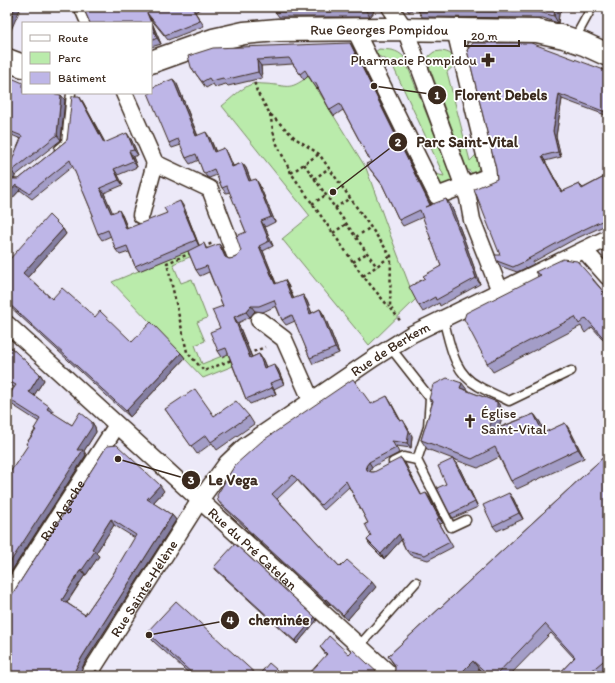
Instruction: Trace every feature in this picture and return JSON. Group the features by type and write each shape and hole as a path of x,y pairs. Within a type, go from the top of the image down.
{"street":[{"path":"390,7 405,29 464,186 472,220 500,290"},
{"name":"Rue Georges Pompidou","path":"152,62 200,44 244,34 278,30 405,29 537,31 574,40 608,55"},
{"path":"355,30 437,196 490,176 455,30"},
{"path":"7,60 22,66"},
{"path":"124,94 155,163 141,215"},
{"path":"155,163 210,189 235,255"},
{"name":"Rue de Berkem","path":"200,500 220,472 245,446 390,347 443,318 608,238"},
{"path":"584,250 608,277"},
{"path":"259,320 284,339 311,400"},
{"name":"Rue du Pré Catelan","path":"7,324 392,676"},
{"name":"Rue Agache","path":"7,596 117,425"},
{"name":"Rue Sainte-Hélène","path":"88,676 200,500"}],"lane":[{"path":"78,7 85,22"},
{"path":"574,40 592,7"},
{"path":"54,152 66,143 71,94"},
{"path":"443,318 456,365 476,386 509,401 571,371"},
{"path":"390,347 430,398 428,427 417,460 451,527 466,520"},
{"path":"386,466 403,457 417,460"},
{"path":"359,646 416,582"}],"path":[{"path":"252,76 257,92 270,114 295,138 319,154 391,256 390,307"},
{"path":"270,114 275,140 291,173 363,276 412,334"},
{"path":"291,173 319,154"},
{"path":"304,164 377,267"},
{"path":"314,179 328,168"},
{"path":"312,204 326,195"},
{"path":"335,208 350,198"},
{"path":"333,233 346,224"},
{"path":"356,237 370,227"},
{"path":"228,237 167,263 187,352 204,371 240,357"},
{"path":"353,262 367,253"},
{"path":"363,276 391,256"},
{"path":"247,354 284,339"}],"green space":[{"path":"379,49 395,51 404,57 449,171 452,179 451,182 445,185 439,184 431,173 444,176 391,62 376,55 375,52"},
{"path":"441,51 451,54 456,64 447,72 470,161 478,153 481,165 473,174 467,169 428,63 429,56 434,52"},
{"path":"309,76 366,168 410,287 416,299 369,345 282,239 310,216 222,106 240,91 252,84 292,86"},
{"path":"189,250 192,256 173,264 181,283 192,279 207,318 197,322 205,341 195,345 202,364 237,350 243,362 203,378 112,282"}],"building":[{"path":"7,7 15,7 7,27"},
{"path":"83,7 192,7 200,21 165,35 147,13 151,22 90,22"},
{"path":"272,7 370,7 366,11 275,12"},
{"path":"416,7 555,7 554,16 539,12 418,11"},
{"path":"152,26 157,38 152,40"},
{"path":"350,43 430,205 425,207 446,199 476,278 436,300 435,297 419,306 409,287 425,278 423,276 441,266 420,210 399,220 382,184 366,164 371,162 340,104 330,110 315,82 313,83 305,70 300,74 289,58 257,60 258,72 224,80 223,78 211,81 209,78 202,82 191,67 188,56 213,48"},
{"path":"473,43 531,43 604,70 608,73 608,113 559,94 553,131 558,152 542,156 561,192 579,184 582,189 608,175 608,218 570,236 513,267 497,261 495,255 500,255 474,189 497,179 496,169 467,50"},
{"path":"7,76 22,83 22,94 61,95 57,135 12,171 10,176 13,179 19,179 67,140 72,96 79,96 104,143 127,133 134,150 129,151 133,161 114,169 119,180 100,188 111,213 119,210 126,229 167,213 164,208 180,201 196,240 135,266 127,246 116,250 108,230 98,234 91,216 93,215 70,160 29,193 16,185 7,195 7,172 22,136 7,130"},
{"path":"173,79 196,136 206,132 214,152 224,148 232,167 242,163 249,181 256,179 271,217 261,221 269,241 259,246 275,284 285,280 292,299 303,295 310,314 320,309 335,348 310,358 292,315 282,320 274,300 259,306 251,306 246,312 234,317 250,358 259,354 264,368 274,364 281,379 270,383 272,388 246,399 226,348 218,351 210,332 220,328 212,310 223,306 207,266 196,270 188,251 204,243 206,249 219,244 225,257 229,259 234,258 238,256 241,251 236,236 246,232 227,186 222,188 214,169 205,173 203,172 196,154 186,158 178,139 169,143 148,94 152,94 152,88"},
{"path":"49,215 63,229 23,273 52,299 62,288 95,317 100,311 132,342 151,322 181,353 126,411 7,302 7,258 9,260"},
{"path":"608,242 608,262 604,257 606,243"},
{"path":"563,259 577,261 608,297 608,343 586,318 579,324 575,317 487,363 464,319 466,313 541,275 535,272"},
{"path":"7,344 40,374 29,392 49,406 47,409 72,425 80,412 92,422 92,427 77,450 83,450 7,567 7,477 28,445 26,444 36,430 34,429 40,419 7,398 16,385 7,380"},
{"path":"447,378 462,383 460,388 497,402 497,408 487,433 534,414 543,433 565,423 578,449 511,481 495,447 472,459 421,440 433,401 429,399 433,385"},
{"path":"353,379 371,404 387,396 400,421 403,420 409,431 407,443 392,441 396,448 369,462 366,466 367,470 374,472 401,458 421,495 426,493 439,518 437,519 450,542 425,555 406,550 399,534 381,554 367,540 371,536 365,524 368,523 346,481 321,505 293,475 272,494 340,567 347,560 372,582 343,615 246,528 247,527 218,501 217,495 235,465 262,441"},
{"path":"195,389 214,416 236,401 249,416 211,442 206,435 191,446 165,409"},
{"path":"117,445 160,485 147,499 172,515 82,657 75,670 77,676 7,676 7,599 11,596 107,446","holes":["111,519 136,535 112,576 85,615 62,600 81,569 82,570 95,551 92,549"]},
{"path":"608,453 608,657 590,672 594,676 557,676 575,657 545,624 495,676 490,676 473,661 458,676 389,676 393,674 395,665 388,656"},
{"path":"453,459 475,502 450,514 437,488 446,484 438,466"},
{"path":"509,493 519,513 493,526 483,505"},
{"path":"235,544 315,617 295,641 214,567"},
{"path":"176,601 258,676 195,676 147,632"},
{"path":"329,636 349,654 353,650 380,675 383,676 307,676 327,654 320,647"},
{"path":"269,663 284,676 258,676"},
{"path":"96,670 103,676 91,676"}],"place":[{"name":"Pharmacie Pompidou","path":"488,60"},
{"name":"Florent Debels","path":"374,86"},
{"name":"Parc Saint-Vital","path":"333,192"},
{"name":"Église Saint-Vital","path":"470,421"},
{"name":"Le Vega","path":"118,459"},
{"name":"cheminée","path":"149,635"}]}
